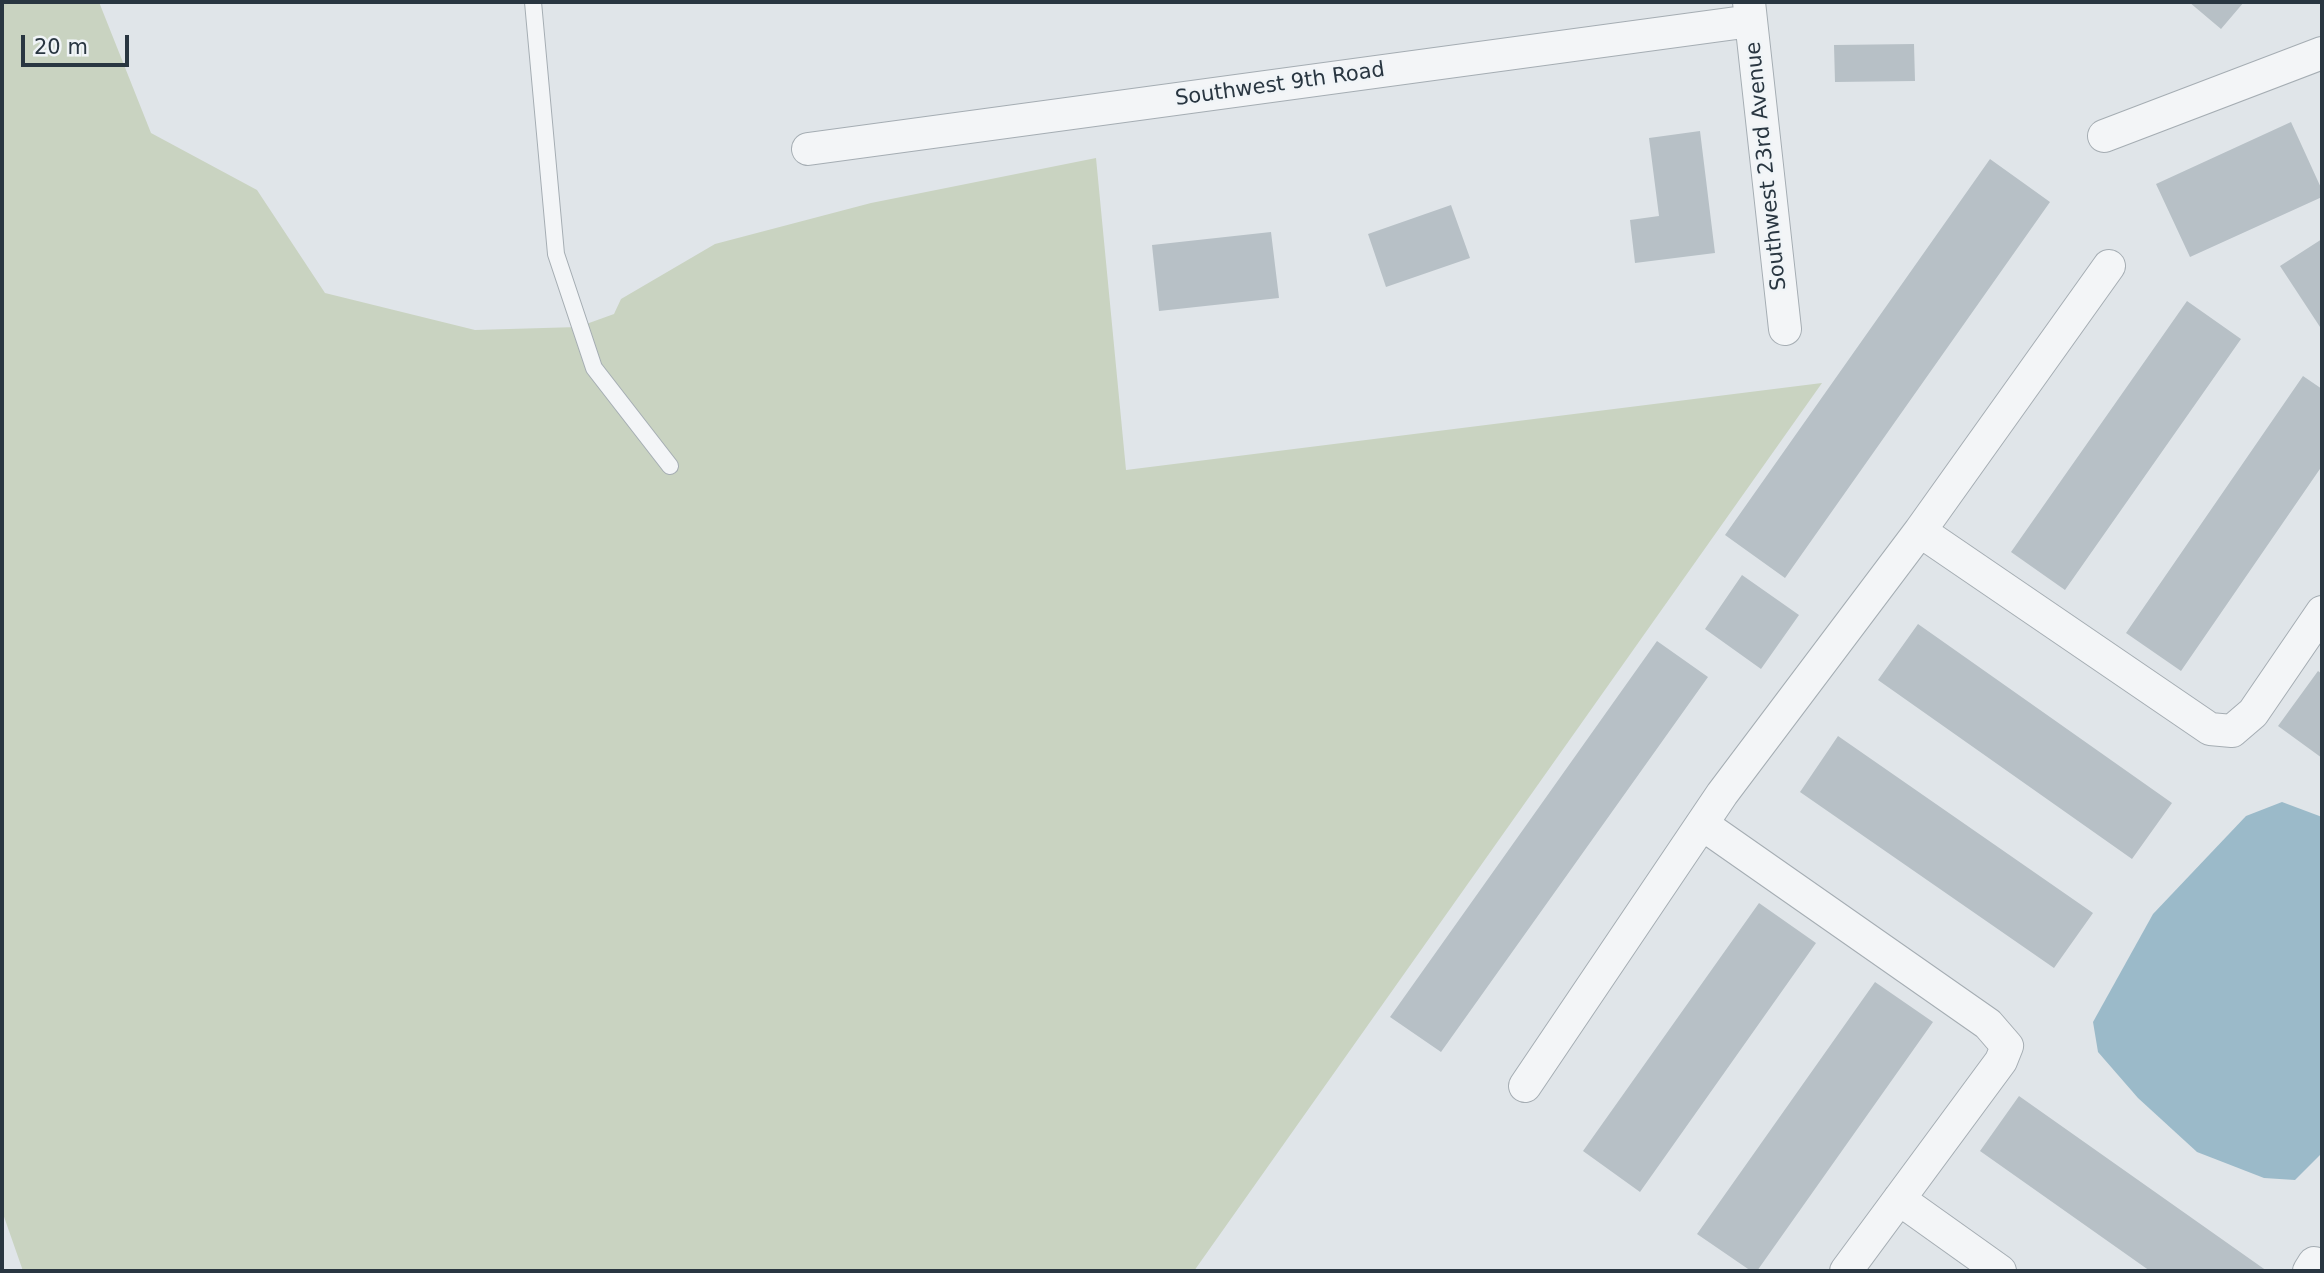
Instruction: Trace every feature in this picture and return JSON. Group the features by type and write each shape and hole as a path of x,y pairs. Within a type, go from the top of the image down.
{"street":[{"name":"Southwest 9th Road","path":"808,149 1750,11"},
{"name":"Southwest 23rd Avenue","path":"1750,11 1786,330"},
{"path":"2104,136 2322,53"},
{"path":"1525,1086 1702,824 1920,531 2109,266"},
{"path":"1920,531 2210,729 2232,731 2253,713 2322,612"},
{"path":"1702,824 1988,1024 2007,1045 2001,1061 1846,1271"},
{"path":"1899,1199 2000,1271"},
{"path":"2309,1271 2314,1263 2322,1265"}],"lane":[{"path":"533,2 556,254 594,368 670,466"}],"green space":[{"path":"2,2 99,2 151,133 257,190 325,293 475,330 578,327 614,314 621,299 715,244 871,203 1096,158 1126,470 1822,383 1194,1271 23,1271 2,1211"}],"water":[{"path":"2282,802 2322,817 2322,1153 2295,1180 2264,1178 2197,1152 2138,1098 2098,1052 2093,1022 2153,914 2246,816"}],"building":[{"path":"2189,2 2244,2 2221,29"},
{"path":"1914,44 1915,81 1835,82 1834,45"},
{"path":"2291,122 2322,190 2322,197 2190,257 2156,184"},
{"path":"1700,131 1715,253 1635,263 1630,220 1659,216 1649,138"},
{"path":"1990,159 2050,202 1785,578 1725,535"},
{"path":"1451,205 1470,258 1386,287 1368,234"},
{"path":"1271,232 1279,298 1159,311 1152,245"},
{"path":"2322,239 2322,330 2280,266"},
{"path":"2187,301 2241,339 2065,590 2011,552"},
{"path":"2303,376 2322,389 2322,466 2181,671 2126,633"},
{"path":"1742,575 1799,615 1761,669 1705,629"},
{"path":"1918,624 2172,803 2132,859 1878,680"},
{"path":"1657,641 1708,677 1441,1052 1390,1017"},
{"path":"2318,671 2322,674 2322,758 2278,726"},
{"path":"1838,736 2093,913 2054,968 1800,792"},
{"path":"1759,903 1816,943 1640,1192 1583,1151"},
{"path":"1875,982 1933,1022 1757,1271 1751,1271 1697,1234"},
{"path":"2019,1096 2267,1271 2150,1271 1980,1151"}]}
